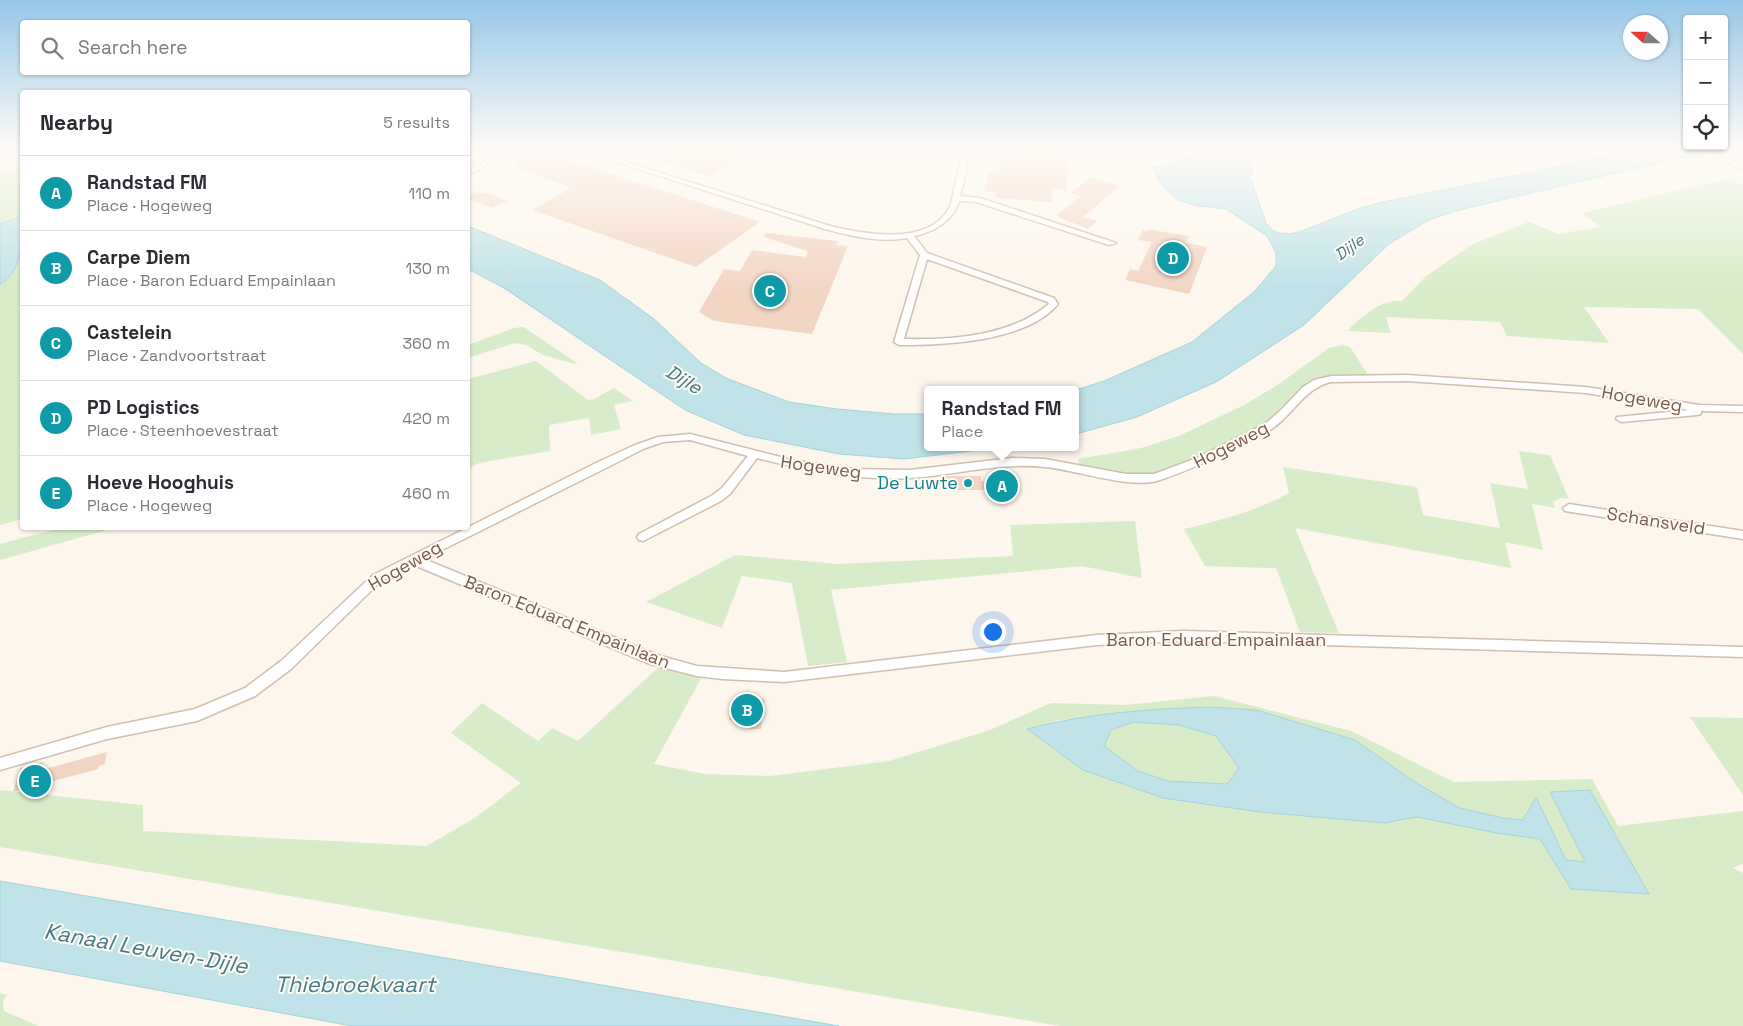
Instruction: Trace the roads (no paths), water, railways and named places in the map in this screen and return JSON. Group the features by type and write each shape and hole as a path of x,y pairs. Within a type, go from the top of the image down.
{"street":[{"path":"734,198 832,229 875,237 909,235 926,230 938,224 950,212 956,198 977,200 1112,243"},
{"path":"909,235 924,255 1051,300 1054,304 1046,314 995,333 953,340 920,343 899,342 924,255"},
{"name":"Hogeweg","path":"0,764 107,733 197,715 250,692 286,665 366,588 390,570 602,464 662,439 690,437 792,464 853,473 909,474 1012,462 1045,463 1126,478 1155,478 1191,466 1269,426 1306,389 1317,382 1331,379 1407,378 1595,391 1699,408 1743,409"},
{"name":"Hogeweg","path":"1621,420 1696,412 1699,408"},
{"path":"643,537 717,498 726,491 754,455"},
{"name":"Schansveld","path":"1569,508 1743,535"},
{"name":"Baron Eduard Empainlaan","path":"412,559 655,660 697,671 722,674 784,677 820,674 1020,648 1136,637 1256,638 1743,652"}],"water":[{"name":"Dijle","path":"1175,198 1257,198 1266,223 1273,231 1291,234 1360,208 1403,198 1511,198 1455,211 1429,220 1389,244 1304,325 1216,382 1137,417 1079,433 1079,389 1104,381 1192,342 1254,292 1276,266 1276,253 1267,236 1226,209 1197,206"},
{"path":"20,218 20,255 13,272 0,285 0,224"},
{"name":"Dijle","path":"470,227 600,280 654,319 701,363 726,378 789,402 837,409 894,414 924,414 924,451 971,451 904,459 839,454 744,435 685,410 504,288 470,270"},
{"path":"1211,707 1256,710 1355,740 1416,783 1460,808 1503,818 1523,820 1536,797 1566,860 1585,862 1550,792 1590,790 1649,894 1571,889 1540,839 1496,833 1417,817 1384,823 1260,812 1163,798 1083,770 1027,729 1096,716","holes":["1134,722 1179,725 1216,736 1239,768 1227,784 1168,781 1138,771 1104,746 1111,730"]},
{"name":"Thiebroekvaart","path":"0,881 839,1026 352,1026 0,961"}],"place":[{"name":"PD Logistics","path":"1173,258"},
{"name":"Castelein","path":"770,291"},
{"name":"De Luwte","path":"968,483"},
{"name":"Randstad FM","path":"1002,486"},
{"name":"Carpe Diem","path":"747,710"},
{"name":"Hoeve Hooghuis","path":"35,781"}],"water label":[{"name":"Kanaal Leuven-Dijle","path":"146,948"}]}
